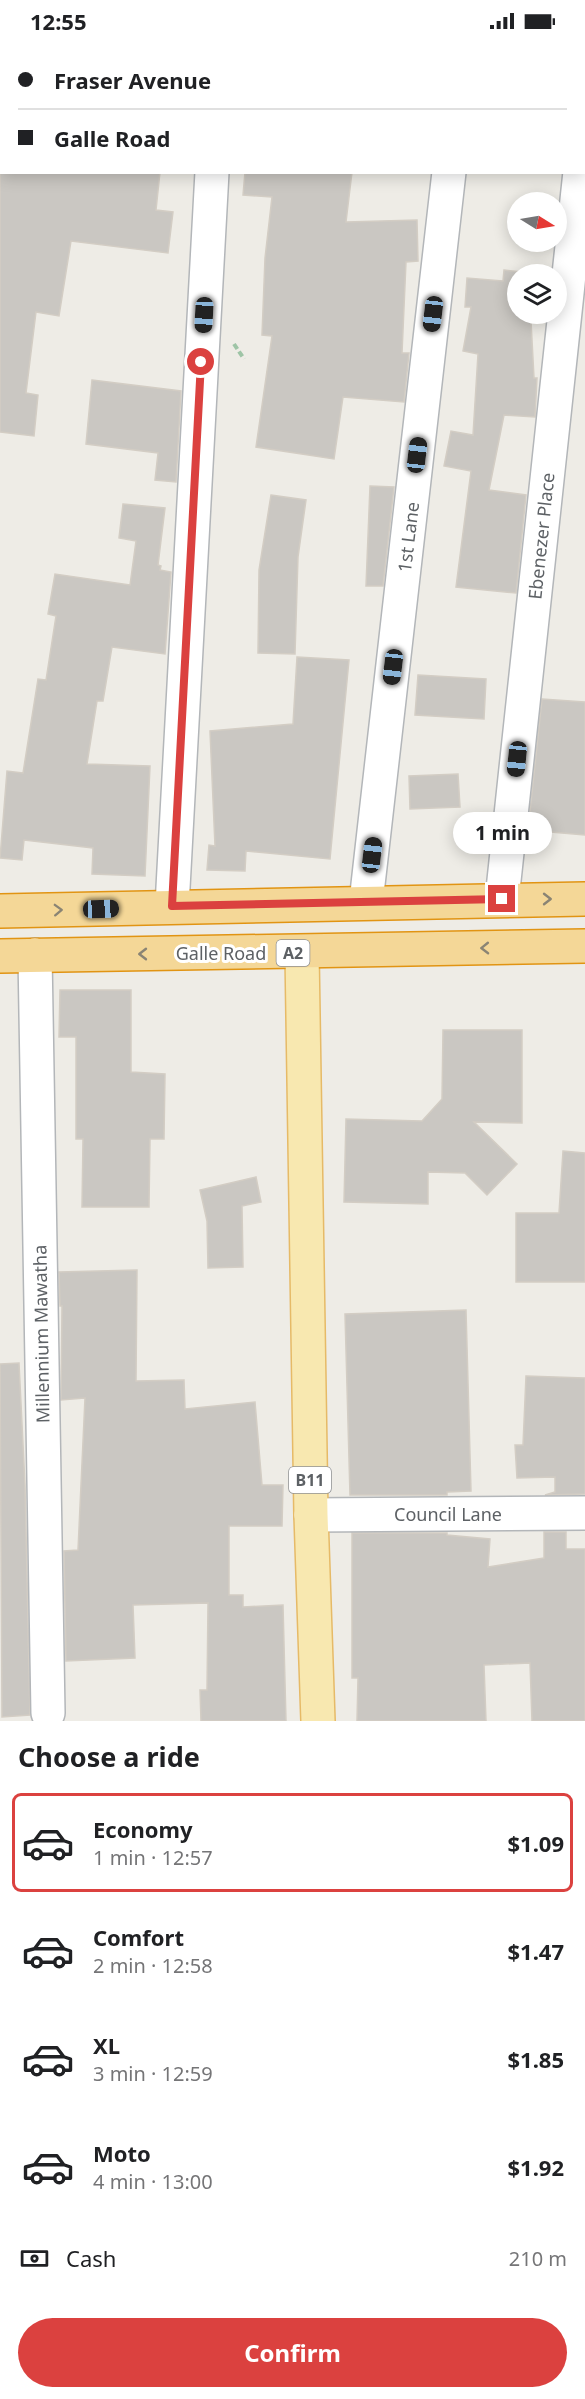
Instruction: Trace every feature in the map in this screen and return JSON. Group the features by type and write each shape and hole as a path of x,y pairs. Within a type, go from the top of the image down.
{"highway":[{"path":"0,911 585,899"},
{"name":"Galle Road","path":"0,956 302,953 585,946"}],"main road":[{"name":"B11","path":"302,953 311,1515 318,1721"}],"street":[{"path":"172,906 212,174"},
{"name":"1st Lane","path":"366,902 450,174"},
{"name":"Ebenezer Place","path":"502,899 580,174"},
{"name":"Millennium Mawatha","path":"35,955 48,1713"},
{"name":"Council Lane","path":"311,1515 585,1513"}],"building":[{"path":"0,174 160,174 156,210 173,212 168,253 71,241 59,316 36,312 26,393 38,395 34,436 0,432"},
{"path":"245,174 352,174 346,222 417,220 418,261 406,262 402,353 409,353 404,402 343,397 334,459 256,447 272,336 262,335 265,258 272,197 243,195"},
{"path":"504,270 507,270 507,324 531,324 534,378 537,378 535,417 504,415 489,490 526,495 516,593 456,587 471,471 444,466 451,431 473,435 478,354 463,351 471,307 465,307 467,278 503,281"},
{"path":"92,380 181,391 176,482 155,480 158,453 86,444"},
{"path":"370,486 394,487 383,586 366,586"},
{"path":"271,495 306,500 298,557 295,654 258,653 259,570"},
{"path":"123,504 165,508 158,565 161,566 160,570 171,572 165,654 112,647 103,701 97,701 87,764 150,766 145,876 92,874 93,848 24,840 22,860 0,858 7,771 23,773 38,679 46,680 56,616 48,614 55,574 130,585 136,541 119,538"},
{"path":"297,657 349,660 330,859 246,851 245,871 207,870 209,845 215,846 210,731 293,724"},
{"path":"418,675 486,679 484,719 415,715"},
{"path":"542,699 585,702 585,835 528,830"},
{"path":"458,774 460,807 410,809 409,776"},
{"path":"60,990 131,990 131,1072 165,1074 164,1139 150,1139 149,1207 82,1207 83,1139 76,1139 76,1037 59,1037"},
{"path":"443,1030 522,1030 522,1123 474,1122 517,1164 487,1195 465,1173 428,1172 428,1204 344,1202 346,1119 422,1121 442,1099"},
{"path":"563,1151 585,1153 585,1282 516,1282 516,1213 559,1213"},
{"path":"256,1177 261,1202 242,1206 243,1267 208,1268 207,1221 200,1190"},
{"path":"137,1270 136,1381 184,1380 185,1409 255,1402 262,1485 283,1485 282,1526 229,1526 229,1595 243,1595 243,1607 283,1605 286,1721 201,1721 200,1690 207,1690 208,1603 133,1605 135,1658 66,1661 64,1551 78,1550 85,1398 61,1400 62,1306 60,1306 59,1272"},
{"path":"466,1310 471,1491 447,1492 447,1495 350,1495 345,1314"},
{"path":"19,1363 25,1485 30,1715 2,1717 0,1364"},
{"path":"526,1376 585,1378 585,1494 545,1495 555,1492 555,1477 517,1478 515,1445 523,1445"},
{"path":"544,1532 566,1532 566,1549 585,1549 585,1721 532,1721 530,1663 484,1665 486,1721 357,1721 358,1678 352,1678 352,1533 447,1533 447,1535 490,1539 488,1567 544,1558"}],"route":[{"path":"201,362 172,906 502,899"}]}
